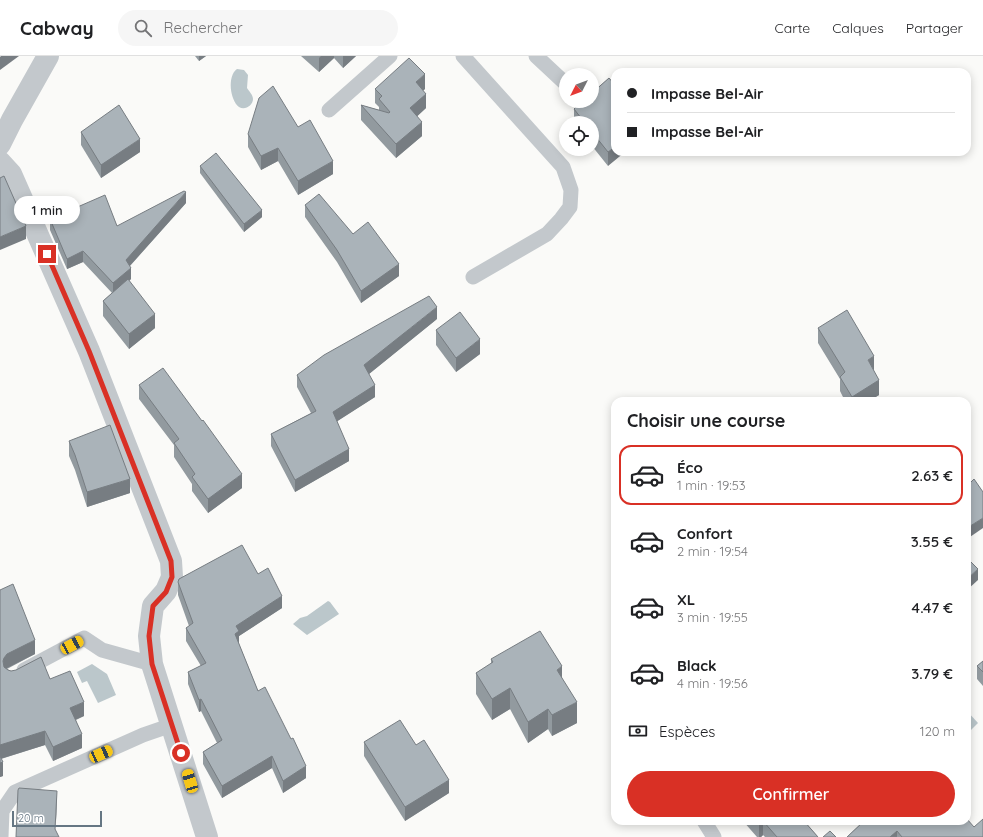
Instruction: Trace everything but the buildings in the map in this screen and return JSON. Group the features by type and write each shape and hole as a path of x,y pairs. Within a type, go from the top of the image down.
{"street":[{"path":"0,144 48,56"},
{"path":"0,162 11,174 89,351 171,561 172,577 166,592 153,606 149,636 152,664 207,837"}],"lane":[{"path":"329,110 390,56"},
{"path":"463,56 563,167 571,190 570,207 547,234 473,277"},
{"path":"536,56 559,77"},
{"path":"12,676 84,638 102,650 152,664"},
{"path":"0,837 2,811 15,792 172,725"},
{"path":"706,825 714,837"}],"shaded area":[{"path":"237,69 244,70 248,75 247,88 252,95 253,101 246,108 239,107 233,99 231,82 234,72"},
{"path":"328,601 339,614 307,635 293,624 300,618 307,616"},
{"path":"92,664 107,674 116,695 98,703 87,681 82,683 77,672"},
{"path":"971,715 978,723 971,730"}],"route":[{"path":"47,254 89,351 171,561 172,577 166,592 153,606 149,636 152,664 181,753"}]}
